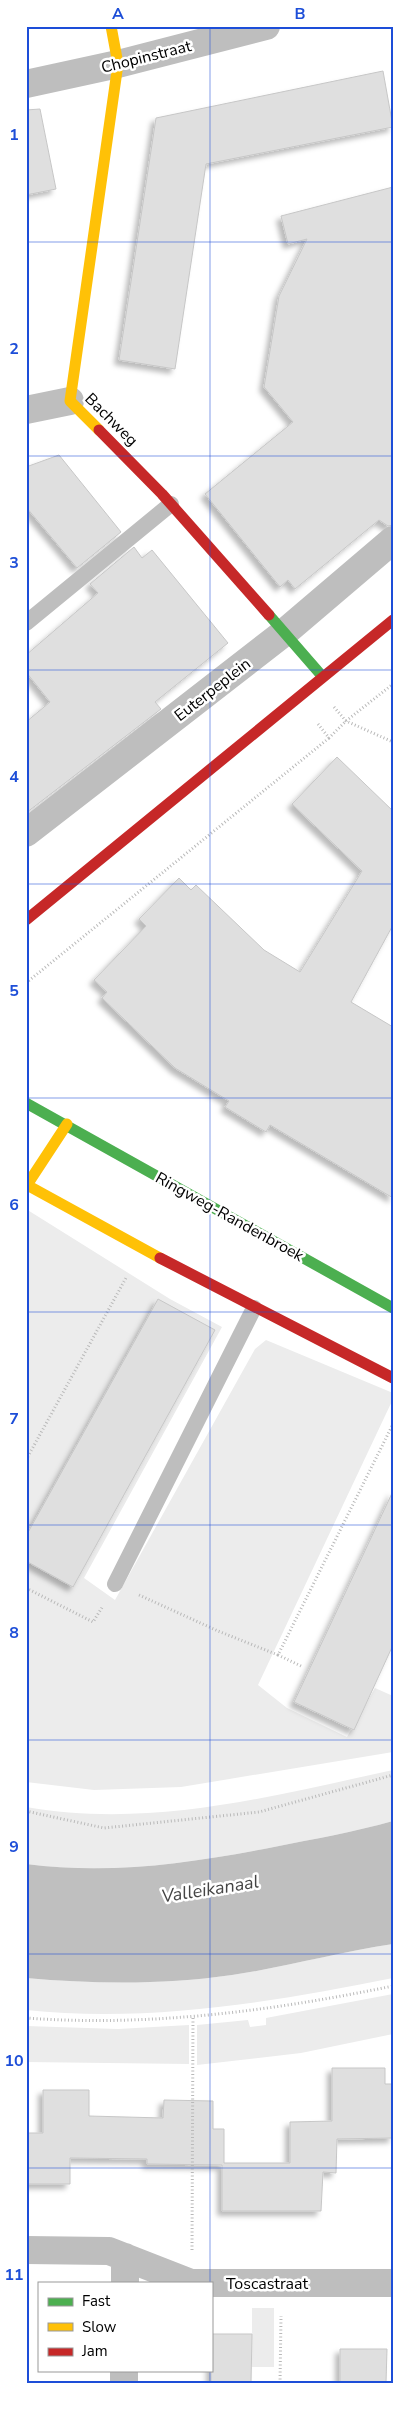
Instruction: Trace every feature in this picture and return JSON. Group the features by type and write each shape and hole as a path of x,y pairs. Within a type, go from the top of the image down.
{"street":[{"name":"Bachweg","path":"111,26 118,64 70,401 171,504 322,676"},
{"name":"Chopinstraat","path":"26,84 118,64 266,26"},
{"path":"26,410 70,401"},
{"name":"Euterpeplein","path":"26,833 285,632 393,540"},
{"path":"26,920 298,699 322,676 393,620"},
{"name":"Ringweg-Randenbroek","path":"26,1103 67,1124 393,1308"},
{"path":"67,1124 27,1186 254,1308 393,1378"},
{"name":"Toscastraat","path":"26,2250 109,2251 125,2270 186,2282"},
{"name":"Toscastraat","path":"212,2283 393,2283"}],"lane":[{"path":"26,623 171,504"},
{"path":"115,1584 254,1308"}],"path":[{"path":"322,676 323,693 346,720 393,742"},
{"path":"346,720 393,684"},
{"path":"26,983 329,738"},
{"path":"26,1460 142,1249"},
{"path":"278,1655 393,1424"},
{"path":"26,1588 93,1622 115,1584 218,1632 301,1666"},
{"path":"26,1811 104,1828 259,1812 393,1776"},
{"path":"26,2018 131,2021 193,2017 286,2006 393,1986"},
{"path":"191,2282 193,2017"},
{"path":"280,2383 281,2283"}],"shaded area":[{"path":"26,1209 170,1299 222,1327 84,1578 115,1600 255,1349 266,1340 393,1393 393,1399 258,1685 287,1708 347,1737 375,1688 393,1696 393,1752 181,1787 94,1790 26,1782"},
{"path":"393,1770 393,1821 378,1825 274,1847 151,1866 89,1868 26,1864 26,1807 73,1813 165,1812 257,1799"},
{"path":"393,1944 393,1978 348,1987 257,2002 165,2012 118,2014 26,2010 26,1978 129,1982 180,1981 252,1972"},
{"path":"393,1994 393,2034 301,2053 197,2065 197,2025 248,2020 250,2027 266,2025 266,2018"},
{"path":"189,2025 189,2064 26,2062 26,2026 118,2029"},
{"path":"252,2308 274,2308 274,2367 252,2367"}],"water":[{"name":"Valleikanaal","path":"393,1821 393,1944 252,1972 180,1981 129,1982 26,1978 26,1864 89,1868 151,1866 274,1847"}],"building":[{"path":"383,71 393,127 206,164 175,369 119,360 156,118"},
{"path":"40,109 56,189 26,195 26,110"},
{"path":"393,187 393,525 388,526 379,520 295,589 288,580 280,587 205,494 293,422 264,387 279,296 307,239 288,244 281,216"},
{"path":"59,455 121,532 77,568 26,507 26,467"},
{"path":"134,547 142,558 152,550 228,643 155,702 161,709 26,813 26,722 50,702 26,672 26,655 98,593 90,584"},
{"path":"337,757 393,811 393,925 351,1002 393,1027 393,1198 270,1125 266,1132 225,1107 229,1101 175,1068 102,998 107,992 94,980 146,926 139,919 179,878 191,890 196,885 264,950 300,972 362,871 292,804"},
{"path":"158,1299 215,1330 73,1587 26,1561 26,1536"},
{"path":"393,1491 393,1645 354,1730 294,1702"},
{"path":"332,2068 385,2068 385,2084 392,2084 393,2138 337,2139 336,2173 323,2172 321,2211 222,2211 222,2165 147,2164 147,2159 70,2158 70,2184 26,2184 26,2133 43,2133 43,2090 89,2090 89,2116 163,2118 164,2100 213,2101 213,2129 224,2129 224,2163 290,2163 290,2122 332,2121"},
{"path":"212,2334 252,2334 251,2383 211,2383"},
{"path":"340,2349 387,2349 386,2383 340,2383"}],"traffic: fast":[{"path":"269,615 322,676"},
{"path":"26,1103 393,1308"}],"traffic: slow":[{"path":"99,430 70,401 118,64 111,26"},
{"path":"67,1124 27,1185 160,1258"}],"traffic: jam":[{"path":"99,430 162,494 269,615"},
{"path":"26,920 393,620"},
{"path":"160,1258 393,1378"}]}
